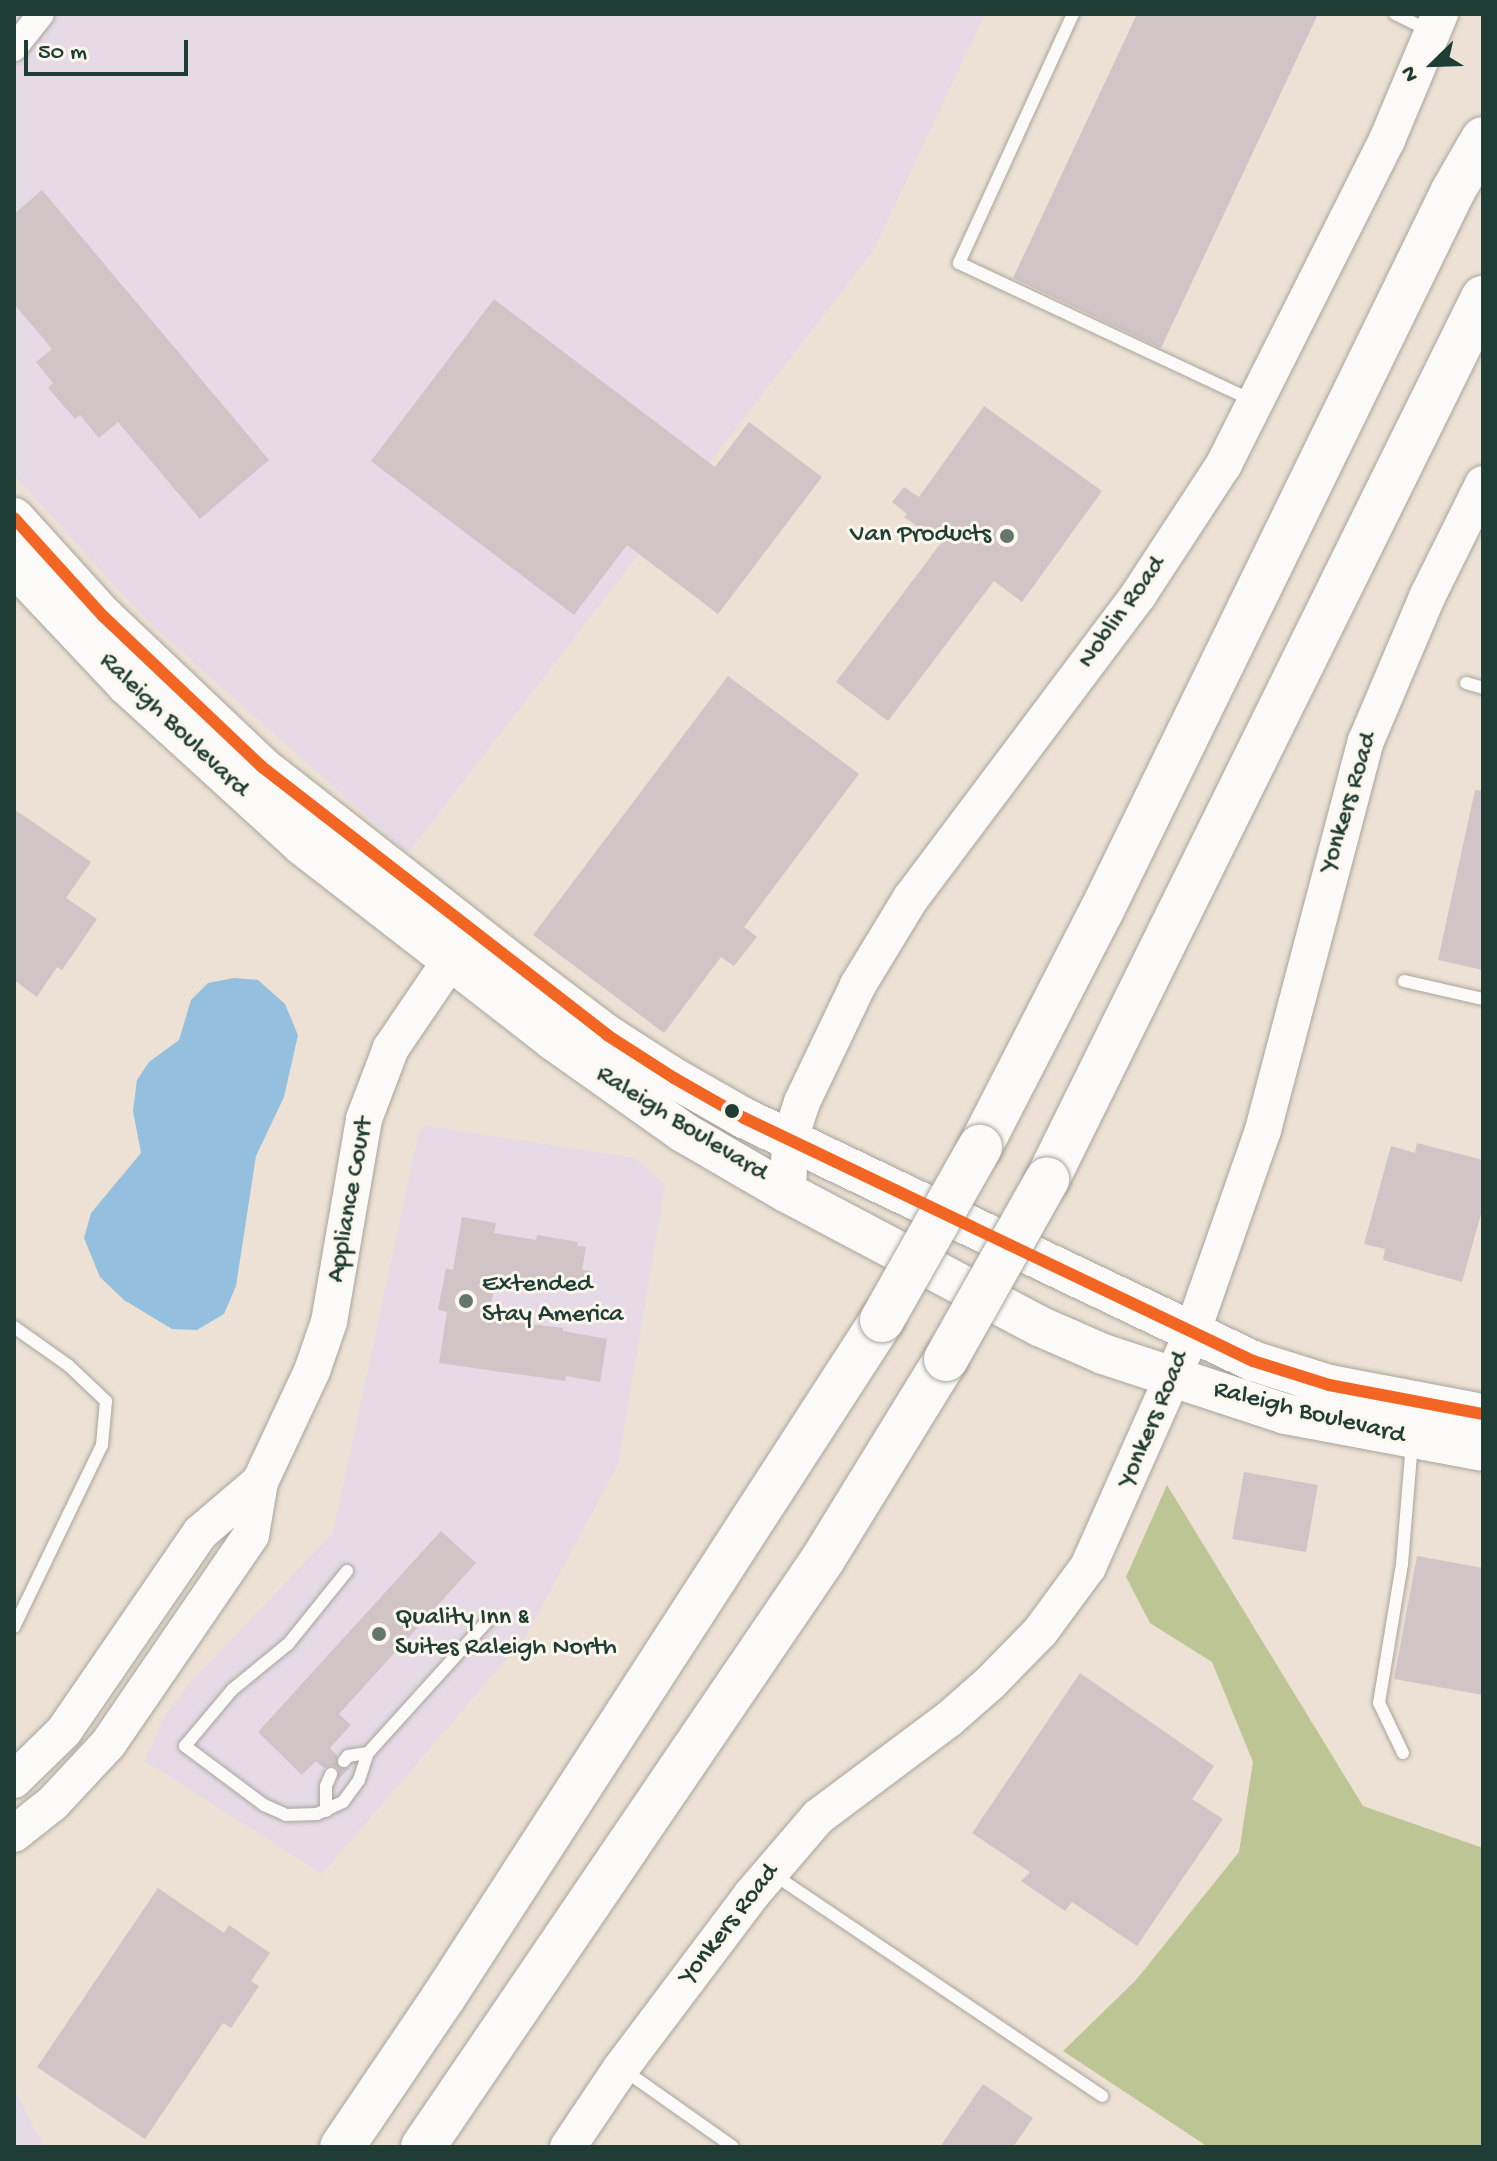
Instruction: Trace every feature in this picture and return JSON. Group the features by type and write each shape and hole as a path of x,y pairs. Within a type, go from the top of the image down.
{"highway":[{"path":"1453,191 1483,110"},
{"path":"342,2147 443,1998 882,1320 980,1147 1101,912 1453,191 1483,139"},
{"path":"423,2147 823,1559 946,1359 1047,1180 1483,298"},
{"path":"309,2147 443,1998"},
{"path":"458,2147 473,2075"}],"main road":[{"name":"Raleigh Boulevard","path":"14,518 103,616 262,767 649,1111 788,1193 1039,1326 1172,1377 1286,1414 1483,1451"},
{"name":"Raleigh Boulevard","path":"14,565 127,685 213,767 312,854 708,1099 1192,1333 1292,1375 1368,1394 1483,1414"}],"street":[{"path":"14,48 41,14"},
{"name":"Noblin Road","path":"788,1193 790,1139 802,1102 858,985 911,898 1148,582 1224,464 1387,140 1437,23"},
{"name":"Yonkers Road","path":"568,2147 621,2068 770,1872 818,1817 949,1719 1040,1632 1088,1567 1192,1333 1263,1130 1366,741 1427,597 1483,484"},
{"name":"Appliance Court","path":"14,1834 82,1775 132,1711 251,1535 260,1482 312,1371 329,1322 364,1119 391,1048 460,946"},
{"name":"Appliance Court","path":"14,1780 64,1731 200,1533 260,1482"}],"lane":[{"path":"1073,14 959,263 1257,403"},
{"path":"1395,14 1437,23"},
{"path":"1466,683 1483,688"},
{"path":"1404,981 1483,999"},
{"path":"14,1327 69,1366 106,1401 102,1445 14,1627"},
{"path":"1403,1753 1379,1703 1402,1564 1412,1438"},
{"path":"347,1571 288,1644 232,1690 185,1746 264,1805 286,1815 326,1811 343,1802 354,1790 368,1753 489,1619"},
{"path":"344,1761 348,1756 368,1753"},
{"path":"326,1811 326,1786 331,1774"},
{"path":"770,1872 1102,2096"},
{"path":"621,2068 733,2147"}],"shaded area":[{"path":"14,14 985,14 873,251 408,853 146,620 14,475"},
{"path":"426,1126 635,1158 665,1185 618,1464 526,1636 322,1874 145,1761 165,1716 189,1684 333,1533 419,1131"},
{"path":"14,2088 44,2147 14,2147"}],"green space":[{"path":"1167,1485 1363,1806 1483,1848 1483,2147 1208,2147 1063,2051 1136,1980 1239,1852 1253,1762 1212,1662 1150,1623 1126,1577"}],"water":[{"path":"234,978 258,980 285,1004 298,1035 284,1097 256,1156 236,1286 224,1314 197,1330 172,1329 124,1300 100,1277 84,1238 91,1213 141,1153 133,1111 137,1080 149,1062 179,1040 191,1000 208,983"}],"building":[{"path":"1137,14 1318,14 1161,348 1013,278"},
{"path":"42,190 269,460 200,519 118,422 99,438 80,415 75,419 48,388 53,383 36,362 52,349 14,304 14,214"},
{"path":"494,299 715,467 749,422 822,477 718,614 627,545 574,615 371,461"},
{"path":"984,406 1102,491 1022,602 994,581 888,721 836,682 941,543 904,517 907,514 892,502 904,487 919,497"},
{"path":"728,676 859,774 744,927 757,937 734,966 721,957 664,1033 533,935"},
{"path":"1475,790 1483,791 1483,970 1438,960"},
{"path":"14,809 91,862 66,898 97,919 62,970 57,967 37,997 14,980"},
{"path":"1417,1143 1483,1160 1483,1207 1462,1282 1383,1260 1385,1249 1364,1244 1391,1146 1415,1153"},
{"name":"Extended Stay America","path":"462,1217 496,1223 494,1233 536,1240 537,1235 578,1242 577,1246 586,1247 582,1270 591,1271 588,1289 570,1286 569,1290 496,1275 489,1319 563,1328 563,1331 607,1339 600,1382 566,1376 565,1381 439,1363 447,1312 438,1310 446,1268 453,1270"},
{"path":"1244,1472 1318,1485 1306,1552 1232,1539"},
{"name":"Quality Inn & Suites Raleigh North","path":"441,1531 476,1563 339,1714 351,1725 330,1748 337,1755 338,1767 349,1768 338,1780 338,1768 331,1765 324,1768 316,1761 302,1775 258,1732"},
{"path":"1417,1556 1483,1568 1483,1695 1394,1679"},
{"path":"1080,1673 1214,1766 1192,1799 1223,1819 1137,1946 1072,1902 1065,1911 1021,1881 1030,1872 972,1833"},
{"path":"158,1888 224,1933 229,1925 270,1953 251,1981 259,1986 231,2028 223,2023 145,2139 37,2067"},
{"path":"983,2084 1033,2118 1013,2147 940,2147"}],"transit line":[{"path":"14,518 103,616 262,767 607,1035 674,1078 744,1118 1253,1361 1329,1385 1483,1414"}],"place":[{"name":"Van Products","path":"1007,536"},
{"name":"Extended Stay America","path":"466,1301"},
{"name":"Quality Inn & Suites Raleigh North","path":"379,1634"}]}
